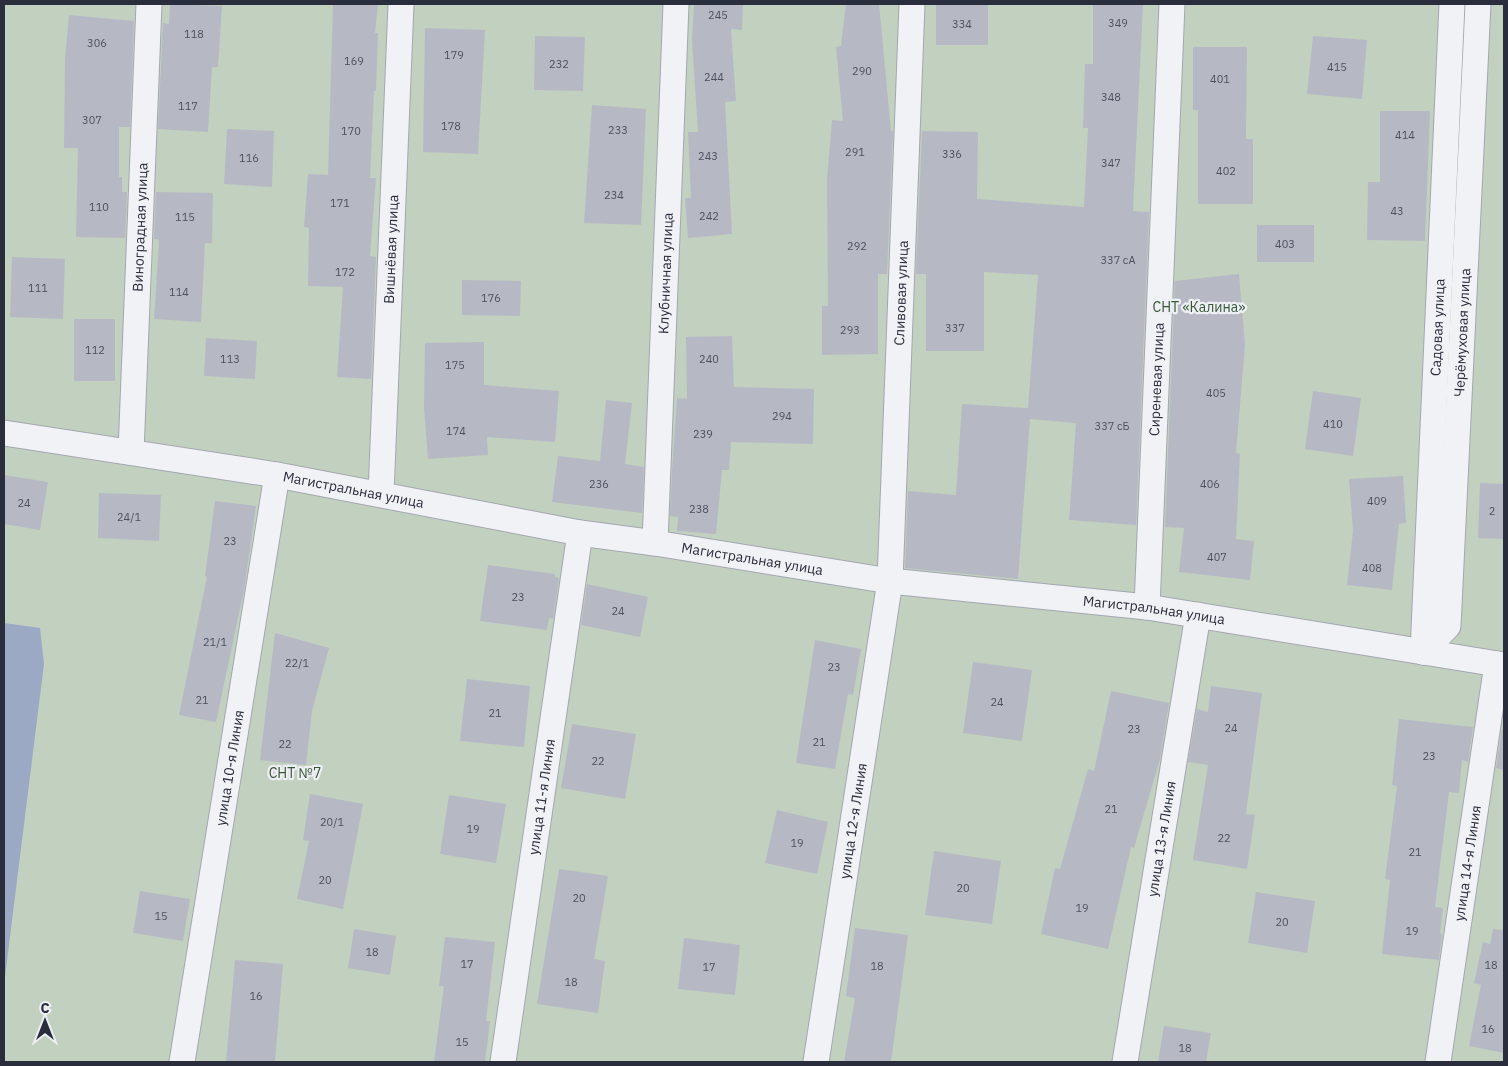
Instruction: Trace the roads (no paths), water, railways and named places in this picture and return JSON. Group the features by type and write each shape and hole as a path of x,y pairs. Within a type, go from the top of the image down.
{"street":[{"name":"Виноградная улица","path":"132,452 149,4"},
{"name":"Вишнёвая улица","path":"381,494 402,4"},
{"name":"Клубничная улица","path":"655,543 676,4"},
{"name":"Сливовая улица","path":"890,581 912,4"},
{"name":"Сиреневая улица","path":"1147,606 1172,4"},
{"name":"Садовая улица","path":"1423,652 1452,4"},
{"name":"Черёмуховая улица","path":"1423,652 1448,626 1478,4"},
{"name":"Магистральная улица","path":"4,434 277,475 580,533 655,543 890,581 1147,606 1501,664"},
{"name":"улица 10-я Линия","path":"182,1062 277,475"},
{"name":"улица 11-я Линия","path":"503,1062 580,533"},
{"name":"улица 12-я Линия","path":"816,1062 890,581"},
{"name":"улица 13-я Линия","path":"1125,1062 1198,615"},
{"name":"улица 14-я Линия","path":"1438,1062 1501,664"}],"water":[{"path":"4,623 40,628 44,664 4,985"}],"park label":[{"name":"СНТ «Калина»","path":"1199,307"},
{"name":"СНТ №7","path":"295,773"}]}
